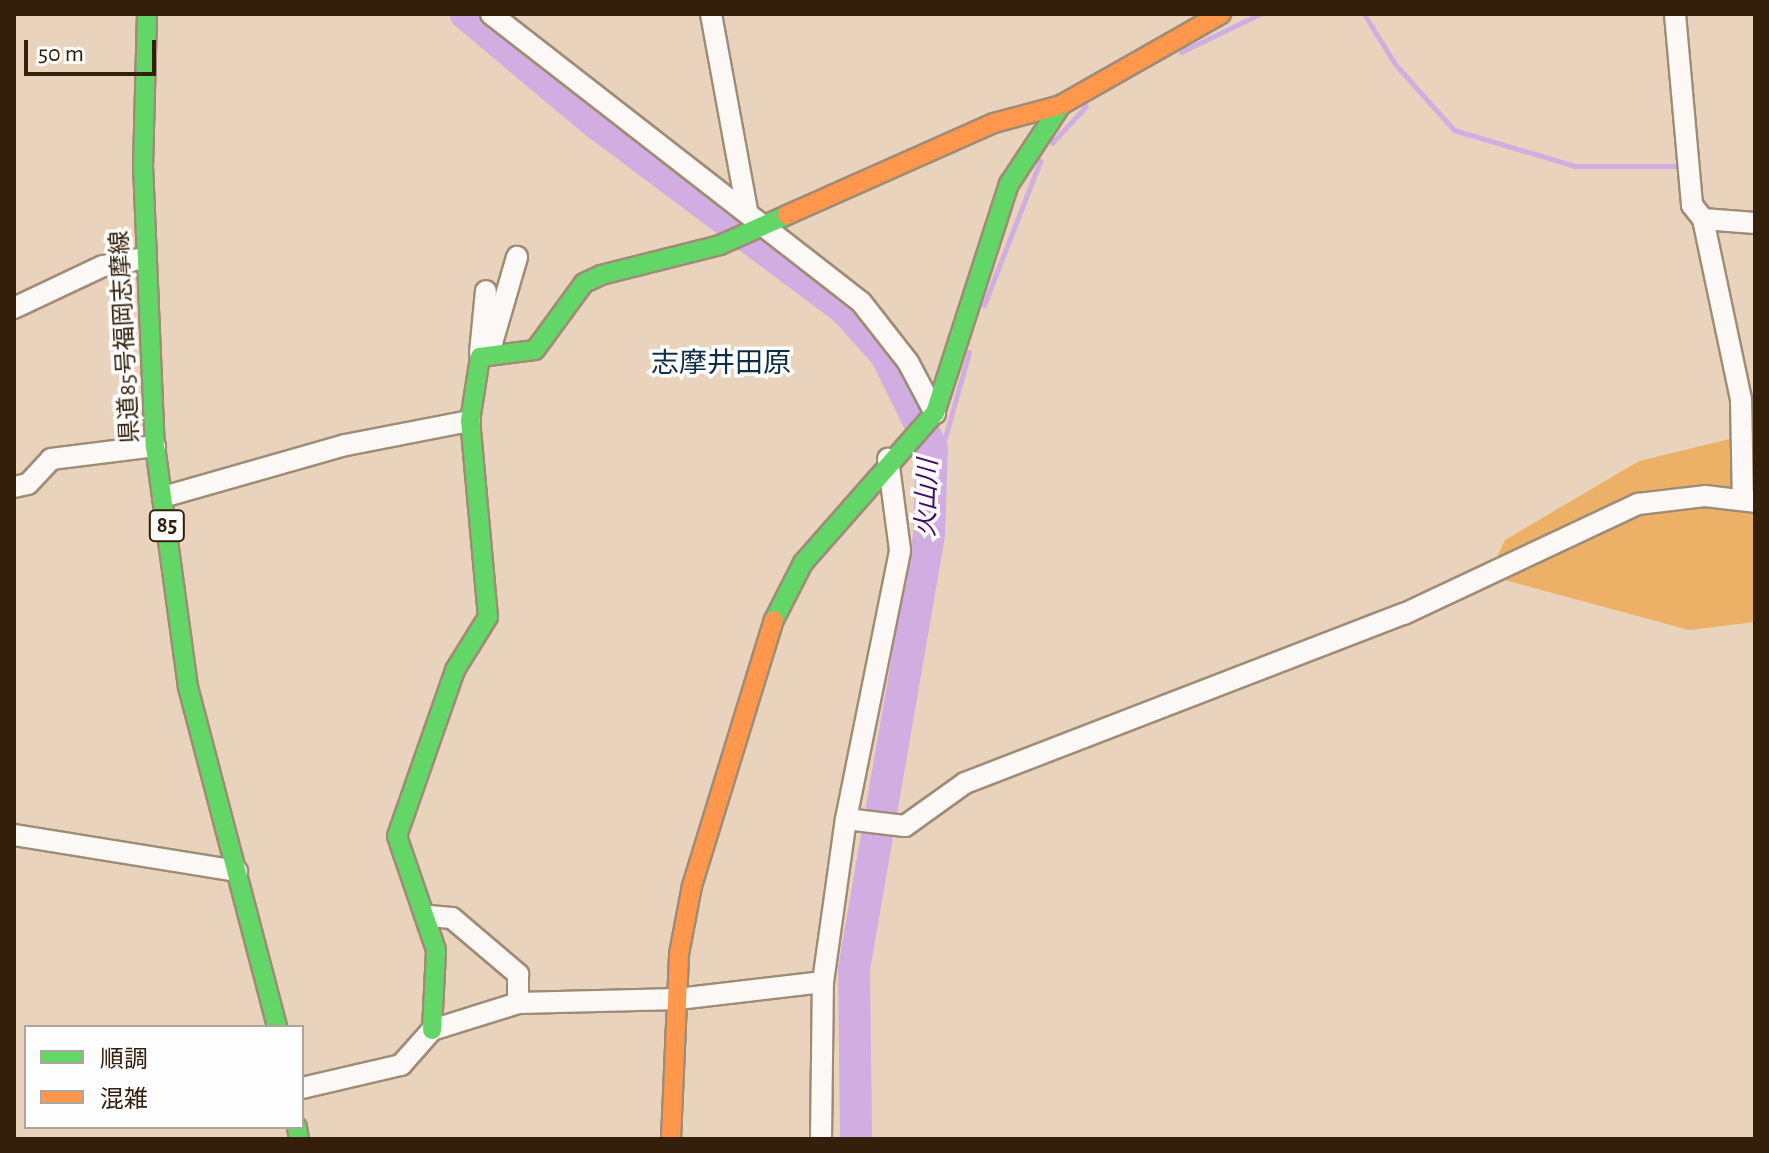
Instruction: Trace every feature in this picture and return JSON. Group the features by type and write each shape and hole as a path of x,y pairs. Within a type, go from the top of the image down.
{"street":[{"name":"県道85号福岡志摩線","path":"147,14 145,258 155,446 188,687 276,1025"},
{"path":"491,14 768,225 861,302 908,362 935,413"},
{"path":"711,14 747,211"},
{"path":"485,354 535,350 584,283 601,275 720,245 994,123 1061,105 1221,14"},
{"path":"852,820 896,826 965,783 1404,614 1602,517 1669,498 1749,500 1737,373 1703,219 1692,205 1675,14"},
{"path":"671,1139 678,999 692,886 774,619 803,563 888,459 935,413 1009,184 1061,105"},
{"path":"1703,219 1755,223"},
{"path":"432,1030 436,950 429,916 397,836 455,670 488,617 470,421 485,354 517,257"},
{"path":"14,308 103,266 145,258"},
{"path":"485,354 486,291"},
{"path":"163,497 346,445 470,421"},
{"path":"14,487 28,484 51,459 155,446"},
{"path":"821,1139 823,982 900,550 888,459"},
{"path":"14,835 237,871"},
{"path":"429,916 452,918 518,974 518,1003"},
{"path":"304,1088 401,1065 432,1030 518,1003 555,997 678,999 823,982"}],"shaded area":[{"path":"1755,433 1755,622 1689,630 1501,579 1494,563 1505,540 1639,461"}],"waterway":[{"name":"火山川","path":"466,14 596,123 845,309 886,355 932,449 929,535 854,970 856,1139"},
{"path":"1181,52 1260,14"},
{"path":"1364,14 1395,64 1454,130 1575,166 1681,166"},
{"path":"1052,143 1086,106"},
{"path":"984,305 1040,161"},
{"path":"932,484 969,352"}],"traffic: fast":[{"path":"147,14 143,165 155,446 188,687 276,1025"},
{"path":"774,620 803,563 935,413 1009,184 1061,105"},
{"path":"432,1030 436,950 397,836 455,670 488,617 470,421 480,357 535,350 584,283 601,275 720,245 787,215"},
{"path":"297,1129 299,1139"}],"traffic: slow":[{"path":"787,215 994,123 1061,105 1221,14"},
{"path":"671,1139 679,954 692,886 774,620"}],"district":[{"name":"志摩井田原","path":"721,364"}]}
